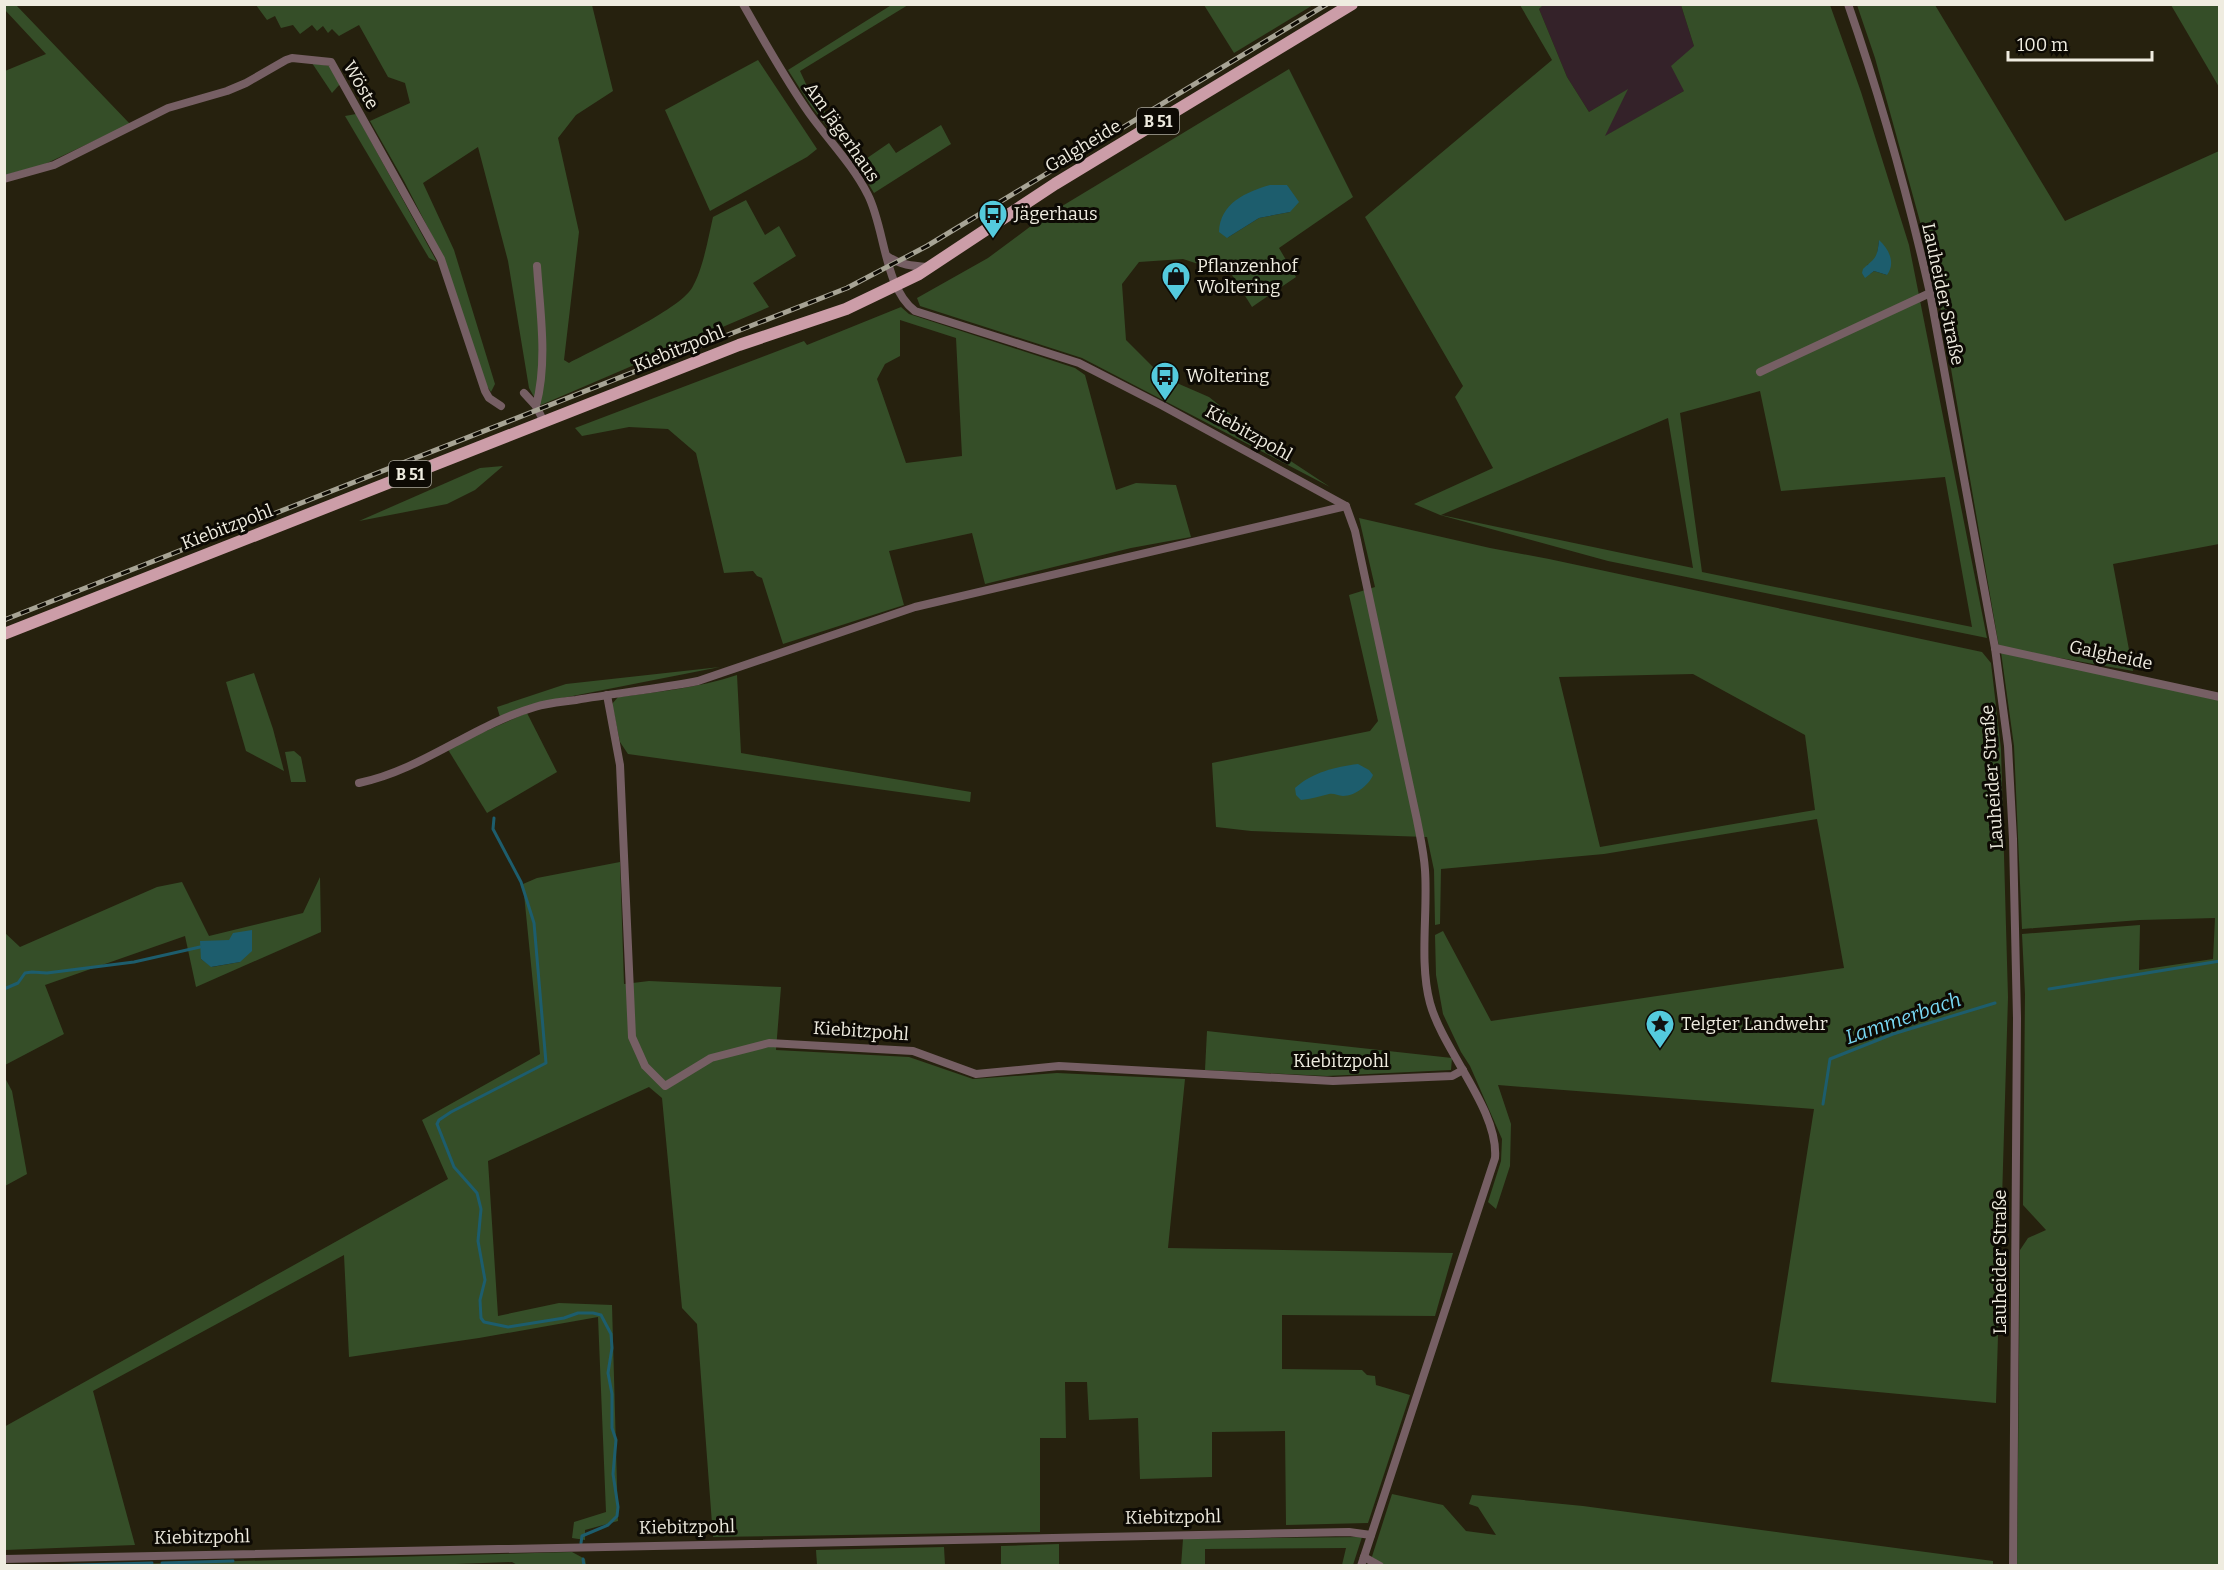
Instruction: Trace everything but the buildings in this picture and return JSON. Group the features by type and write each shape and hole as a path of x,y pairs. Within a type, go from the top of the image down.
{"main road":[{"name":"Galgheide","path":"897,286 930,267 1055,184 1352,4"},
{"name":"Kiebitzpohl","path":"4,634 739,345 846,309 897,286"}],"street":[{"name":"Am Jägerhaus","path":"743,4 803,104 849,165 868,195 897,286"},
{"name":"Lauheider Straße","path":"1848,4 1919,242 1930,293 1995,648 2008,746 2016,932 2013,1566"},
{"name":"Wöste","path":"4,179 54,165 174,106 227,91 246,83 286,60 292,58 331,62 441,259 485,391 489,398 501,406"},
{"path":"887,256 897,263 908,266 930,267"},
{"path":"536,406 542,385 537,266"},
{"name":"Kiebitzpohl","path":"897,286 906,304 915,311 1079,363 1346,506"},
{"path":"1760,372 1930,293"},
{"path":"524,393 536,406 544,422"},
{"path":"359,783 403,770 470,734 535,706 664,688 720,674 915,607 1346,506 1355,531 1417,820 1425,868 1426,975 1430,1003 1440,1029 1490,1121 1494,1134 1495,1158 1361,1566"},
{"name":"Galgheide","path":"1995,648 2220,697"},
{"name":"Kiebitzpohl","path":"607,695 620,765 632,1037 645,1066 665,1086 711,1058 769,1043 913,1051 976,1074 1059,1065 1333,1081 1452,1076 1462,1070"},
{"name":"Kiebitzpohl","path":"4,1559 1337,1532 1371,1535"},
{"path":"1364,1557 1380,1566"}],"shaded area":[{"path":"1543,4 1681,5 1694,46 1684,91 1604,137 1627,90 1589,112 1567,77 1539,9"}],"green space":[{"path":"893,4 908,5 800,71 812,97 844,133 855,150 850,156 811,106 788,70"},
{"path":"5,5 16,5 130,124 43,165 5,175 5,71 46,54 5,10"},
{"path":"256,5 592,5 613,91 576,115 558,138 579,232 564,360 569,363 654,318 684,297 692,288 699,272 713,217 746,200 765,235 779,226 796,256 753,283 769,307 541,405 529,388 508,261 478,147 423,183 454,250 495,384 491,392 484,382 444,259 370,121 410,103 405,83 388,77 359,25 339,36 332,29 328,33 323,26 317,31 312,25 300,34 293,25 281,28 275,16 267,20"},
{"path":"1204,5 1313,5 1234,53"},
{"path":"1520,5 1543,5 1539,9 1567,77 1589,112 1628,89 1605,136 1684,91 1671,66 1694,46 1681,5 1830,5 1861,92 1909,245 1987,638 1608,561 1440,515 1414,504 1493,468 1455,397 1463,386 1365,217 1552,60","holes":["1879,241 1887,275 1874,271 1870,274 1867,265 1873,263","1760,391 1781,491 1945,477 1972,627 1702,572 1680,413","1668,418 1693,568 1441,515"]},
{"path":"1857,5 1935,5 2065,221 2219,151 2219,544 2113,564 2133,671 1999,647 1935,276 1875,58"},
{"path":"2171,5 2219,5 2219,87"},
{"path":"758,60 817,149 807,157 710,211 665,110"},
{"path":"312,63 330,66 340,84 332,93"},
{"path":"1289,69 1353,197 1279,248 1296,277 1252,307 1232,275 1183,259 1139,262 1122,284 1126,340 1163,377 1209,397 1283,456 1330,487 1082,358 920,306 917,298 988,258 1039,220","holes":["1287,185 1290,212 1259,218 1227,238"]},
{"path":"356,114 437,262 429,258 345,116"},
{"path":"941,125 951,144 874,193 857,165 889,143 896,153"},
{"path":"901,307 909,314 1075,368 1085,375 1116,490 1136,483 1176,485 1191,537 1131,548 985,584 972,533 889,551 904,605 783,644 762,578 753,571 724,573 696,453 668,429 629,427 582,436 575,428 804,341 807,345","holes":["900,320 956,338 962,456 906,463 877,379 885,364 900,356"]},
{"path":"503,466 475,490 447,504 359,521 480,468"},
{"path":"1359,518 1982,652 1991,663 2001,749 2008,997 1996,1403 1771,1382 1814,1109 1498,1085 1511,1124 1510,1166 1496,1209 1488,1202 1501,1161 1502,1139 1470,1066 1443,1014 1436,975 1435,935 1443,931 1491,1021 1844,968 1817,819 1604,854 1441,869 1440,924 1435,925 1434,870 1427,837 1251,831 1216,827 1212,763 1370,731 1378,721 1349,595 1375,587","holes":["1693,674 1805,735 1815,810 1600,847 1559,677"]},
{"path":"2001,652 2219,700 2219,1565 2017,1565 2020,1250 2028,1238 2046,1230 2023,1205 2025,994 2022,934 2140,925 2139,970 2213,959 2215,918 2140,920 2022,929 2014,746"},
{"path":"720,667 537,703 500,717 497,707 566,684"},
{"path":"254,673 284,771 246,751 226,682"},
{"path":"737,675 741,753 971,792 970,802 628,754 620,742 612,704 618,697 693,686"},
{"path":"527,713 557,772 487,813 447,748"},
{"path":"294,751 301,757 306,782 291,782 285,752"},
{"path":"620,862 624,984 649,981 781,987 776,1050 909,1057 973,1079 1057,1073 1185,1079 1168,1248 1453,1253 1435,1316 1282,1315 1282,1369 1362,1370 1367,1375 1375,1376 1376,1385 1410,1395 1368,1523 1286,1525 1285,1431 1212,1432 1212,1477 1140,1479 1138,1418 1089,1420 1087,1382 1065,1382 1066,1438 1040,1438 1040,1532 713,1537 697,1324 682,1308 662,1098 649,1087 488,1161 498,1316 559,1303 612,1305 618,1521 585,1530 585,1540 572,1538 574,1522 606,1512 598,1317 479,1338 349,1357 344,1255 93,1391 135,1545 5,1550 4,1427 448,1179 422,1120 540,1054 523,884 537,878"},
{"path":"320,877 321,932 196,987 185,936 45,985 64,1034 5,1065 4,932 20,947 157,887 182,882 209,936 303,913","holes":["229,940 240,962 212,967 201,959"]},
{"path":"1207,1031 1452,1058 1451,1070 1327,1076 1205,1070"},
{"path":"4,1076 12,1091 27,1174 5,1186"},
{"path":"1392,1494 1443,1505 1466,1531 1496,1535 1478,1507 1469,1504 1472,1495 1583,1506 1993,1561 1993,1565 1369,1566"},
{"path":"1362,1537 1353,1565 1342,1565 1346,1548 1205,1549 1205,1565 1181,1566 1183,1539"},
{"path":"1059,1544 1059,1565 1001,1565 1001,1546"},
{"path":"944,1547 945,1565 817,1565 816,1550"},
{"path":"572,1552 585,1559 586,1565 519,1566 512,1562 402,1566 95,1565"}],"water":[{"path":"1270,185 1287,185 1299,202 1290,212 1259,218 1227,238 1219,232 1220,222 1229,206 1244,195"},
{"path":"1879,240 1890,256 1890,270 1887,275 1874,271 1865,278 1862,273 1863,269 1875,257"},
{"path":"1358,764 1373,775 1357,792 1348,796 1331,794 1301,800 1296,795 1295,788 1317,774"},
{"path":"252,930 252,951 240,962 211,967 201,959 200,941 229,940 233,933"}],"waterway":[{"path":"494,818 493,829 521,882 534,923 546,1063 451,1112 437,1124 454,1167 477,1193 481,1209 478,1241 485,1280 480,1300 481,1318 484,1322 508,1327 564,1318 578,1313 593,1313 601,1315 611,1334 612,1348 608,1373 612,1394 612,1428 616,1440 613,1474 618,1507 617,1516 608,1525 582,1536 581,1543"},
{"path":"4,989 18,983 25,973 47,973 134,962 200,947"},
{"name":"Lammerbach","path":"2049,989 2220,961"},
{"name":"Lammerbach","path":"1823,1104 1830,1059 1893,1034 1995,1003"},
{"path":"583,1559 584,1566"},
{"path":"162,1563 233,1561"},
{"path":"40,1566 152,1563"}],"railway":[{"path":"4,620 847,288 927,246 1327,4"}],"place":[{"name":"Jägerhaus","path":"993,240"},
{"name":"Pflanzenhof Woltering","path":"1176,302"},
{"name":"Woltering","path":"1165,402"},
{"name":"Telgter Landwehr","path":"1660,1050"}]}
